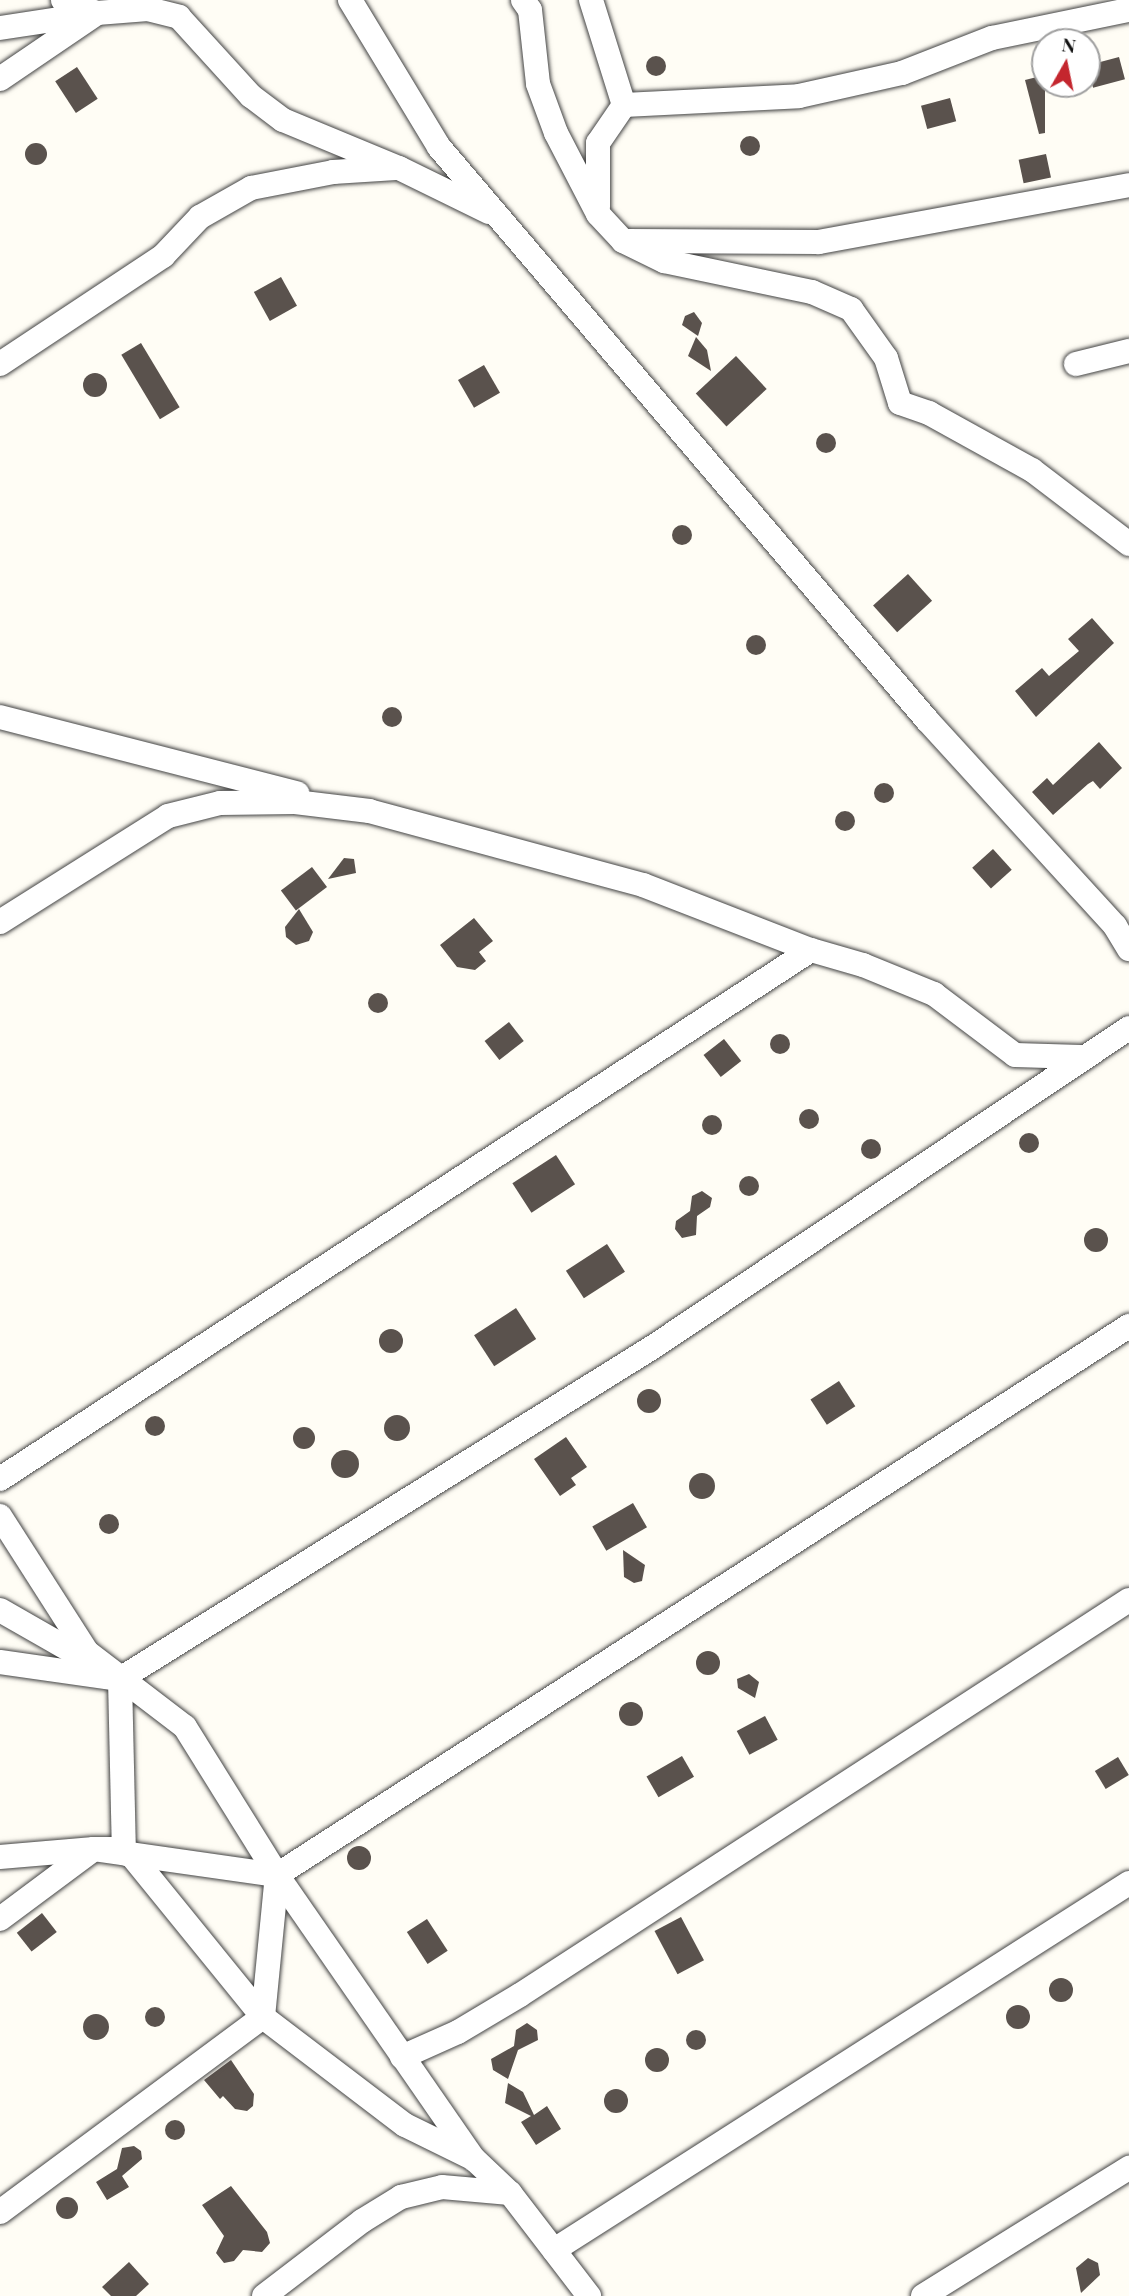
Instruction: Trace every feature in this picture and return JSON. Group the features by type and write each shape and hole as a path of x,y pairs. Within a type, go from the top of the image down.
{"street":[{"path":"63,0 97,13"},
{"path":"350,0 439,147 927,720 1115,926 1129,949"},
{"path":"523,0 530,10 538,84 556,133 598,214 623,241 664,261 812,292 851,309 886,358 900,403 929,412 1032,470 1129,544"},
{"path":"591,0 624,105"},
{"path":"0,28 97,13 148,9 179,17 251,96 283,120 399,167 501,219"},
{"path":"624,105 799,96 902,73 992,38 1129,10"},
{"path":"0,79 97,13"},
{"path":"598,214 598,143 624,105"},
{"path":"0,364 163,256 200,217 251,188 333,172 399,167"},
{"path":"623,241 819,242 1129,185"},
{"path":"1076,364 1129,351"},
{"path":"0,717 369,811 643,885 811,950 863,965 934,994 1015,1055 1081,1057"},
{"path":"0,922 169,816 220,803 295,802 369,811"},
{"path":"0,1479 811,950"},
{"path":"0,1662 120,1679 653,1347 1081,1057 1129,1028"},
{"path":"0,1857 94,1849 277,1875 1129,1326"},
{"path":"0,1516 65,1623 87,1652 185,1727 277,1875 474,2159 510,2193 589,2296"},
{"path":"402,2057 458,2032 520,1995 1129,1600"},
{"path":"0,1610 120,1679"},
{"path":"120,1679 124,1853"},
{"path":"0,1919 94,1849"},
{"path":"124,1853 132,1856 263,2017 405,2125 474,2159"},
{"path":"0,2212 263,2017 277,1875"},
{"path":"554,2250 1129,1883"},
{"path":"923,2296 1129,2168"},
{"path":"264,2296 362,2221 401,2197 442,2187 510,2193"}],"building":[{"path":"656,56 663,59 666,66 663,73 656,76 649,73 646,66 649,59"},
{"path":"1119,57 1125,79 1101,86 1101,62"},
{"path":"77,67 98,99 76,113 55,81"},
{"path":"1031,78 1031,98 1045,98 1045,133 1039,134 1025,80"},
{"path":"950,98 956,121 927,129 921,106"},
{"path":"750,136 757,139 760,146 757,153 750,156 743,153 740,146 743,139"},
{"path":"32,143 40,143 47,150 47,158 40,165 32,165 25,158 25,150"},
{"path":"1046,154 1051,177 1024,183 1019,160"},
{"path":"281,277 297,306 270,321 254,292"},
{"path":"694,312 702,323 698,336 682,325 685,316"},
{"path":"696,337 707,350 711,371 688,356"},
{"path":"141,343 180,407 160,419 121,355"},
{"path":"736,356 767,389 726,426 696,394"},
{"path":"484,365 500,393 474,408 458,380"},
{"path":"95,373 103,377 107,385 103,393 95,397 87,393 83,385 87,377"},
{"path":"826,433 833,436 836,443 833,450 826,453 819,450 816,443 819,436"},
{"path":"682,525 689,528 692,535 689,542 682,545 675,542 672,535 675,528"},
{"path":"908,574 932,601 897,632 873,605"},
{"path":"1092,618 1114,643 1036,717 1015,691 1042,668 1049,676 1079,651 1068,639"},
{"path":"756,635 763,638 766,645 763,652 756,655 749,652 746,645 749,638"},
{"path":"392,707 399,710 402,717 399,724 392,727 385,724 382,717 385,710"},
{"path":"1099,742 1122,768 1100,789 1093,781 1088,784 1053,815 1032,792 1047,778 1053,785"},
{"path":"884,783 891,786 894,793 891,800 884,803 877,800 874,793 877,786"},
{"path":"845,811 852,814 855,821 852,828 845,831 838,828 835,821 838,814"},
{"path":"993,849 1012,870 991,889 972,868"},
{"path":"344,858 354,859 356,873 328,879"},
{"path":"312,867 327,887 296,910 281,890"},
{"path":"299,909 313,932 309,941 296,945 286,937 285,927"},
{"path":"474,918 493,941 479,952 486,961 475,970 457,967 440,945"},
{"path":"378,993 385,996 388,1003 385,1010 378,1013 371,1010 368,1003 371,996"},
{"path":"509,1022 524,1041 499,1060 485,1041"},
{"path":"780,1034 787,1037 790,1044 787,1051 780,1054 773,1051 770,1044 773,1037"},
{"path":"724,1039 741,1061 721,1077 704,1055"},
{"path":"809,1109 816,1112 819,1119 816,1126 809,1129 802,1126 799,1119 802,1112"},
{"path":"712,1115 719,1118 722,1125 719,1132 712,1135 705,1132 702,1125 705,1118"},
{"path":"1029,1133 1036,1136 1039,1143 1036,1150 1029,1153 1022,1150 1019,1143 1022,1136"},
{"path":"871,1139 878,1142 881,1149 878,1156 871,1159 864,1156 861,1149 864,1142"},
{"path":"556,1155 575,1184 531,1213 512,1183"},
{"path":"749,1176 756,1179 759,1186 756,1193 749,1196 742,1193 739,1186 742,1179"},
{"path":"702,1191 712,1198 710,1207 697,1216 696,1235 682,1238 675,1229 676,1221 690,1211 692,1196"},
{"path":"1091,1228 1101,1228 1108,1235 1108,1245 1101,1252 1091,1252 1084,1245 1084,1235"},
{"path":"607,1244 625,1272 584,1298 566,1271"},
{"path":"516,1308 536,1339 494,1366 474,1335"},
{"path":"391,1329 400,1332 403,1341 400,1350 391,1353 382,1350 379,1341 382,1332"},
{"path":"839,1381 855,1406 827,1425 810,1400"},
{"path":"649,1389 660,1396 661,1401 654,1412 649,1413 638,1406 637,1401 644,1390"},
{"path":"397,1415 406,1419 410,1428 406,1437 397,1441 388,1437 384,1428 388,1419"},
{"path":"155,1416 162,1419 165,1426 162,1433 155,1436 148,1433 145,1426 148,1419"},
{"path":"304,1427 312,1430 315,1438 312,1446 304,1449 296,1446 293,1438 296,1430"},
{"path":"566,1437 587,1467 571,1478 576,1485 560,1496 534,1459"},
{"path":"345,1450 355,1454 359,1464 355,1474 345,1478 335,1474 331,1464 335,1454"},
{"path":"702,1473 711,1477 715,1486 711,1495 702,1499 693,1495 689,1486 693,1477"},
{"path":"633,1503 647,1527 606,1551 592,1526"},
{"path":"109,1514 116,1517 119,1524 116,1531 109,1534 102,1531 99,1524 102,1517"},
{"path":"623,1550 645,1565 642,1581 634,1583 624,1577"},
{"path":"708,1651 719,1658 720,1663 713,1674 708,1675 697,1668 696,1663 703,1652"},
{"path":"749,1674 759,1682 755,1698 738,1688 737,1679"},
{"path":"631,1702 640,1705 643,1714 640,1723 631,1726 622,1723 619,1714 622,1705"},
{"path":"765,1716 778,1740 749,1755 737,1731"},
{"path":"682,1756 694,1777 658,1797 646,1776"},
{"path":"1118,1757 1129,1775 1106,1789 1095,1771"},
{"path":"359,1846 368,1849 371,1858 368,1867 359,1870 350,1867 347,1858 350,1849"},
{"path":"42,1913 57,1932 32,1952 17,1933"},
{"path":"681,1917 704,1960 678,1974 655,1931"},
{"path":"427,1919 448,1951 428,1964 407,1932"},
{"path":"1061,1978 1070,1981 1073,1990 1070,1999 1061,2002 1052,1999 1049,1990 1052,1981"},
{"path":"1018,2005 1027,2008 1030,2017 1027,2026 1018,2029 1009,2026 1006,2017 1009,2008"},
{"path":"151,2007 159,2007 165,2017 159,2027 151,2027 145,2021 145,2013"},
{"path":"96,2014 105,2018 109,2027 105,2036 96,2040 87,2036 83,2027 87,2018"},
{"path":"527,2023 537,2030 538,2040 518,2050 508,2079 493,2070 491,2059 514,2046 516,2030"},
{"path":"696,2030 703,2033 706,2040 703,2047 696,2050 689,2047 686,2040 689,2033"},
{"path":"657,2048 665,2052 669,2060 665,2068 657,2072 649,2068 645,2060 649,2052"},
{"path":"231,2060 254,2094 253,2106 247,2111 235,2109 223,2096 220,2099 204,2080"},
{"path":"508,2083 523,2092 534,2115 547,2106 561,2129 536,2145 521,2122 531,2116 505,2103"},
{"path":"616,2089 625,2092 628,2101 625,2110 616,2113 607,2110 604,2101 607,2092"},
{"path":"175,2120 182,2123 185,2130 182,2137 175,2140 168,2137 165,2130 168,2123"},
{"path":"134,2146 141,2151 142,2159 122,2176 129,2187 107,2200 96,2182 117,2169 122,2148"},
{"path":"231,2186 267,2232 270,2243 262,2252 243,2250 234,2261 224,2263 216,2253 224,2236 202,2205"},
{"path":"67,2197 75,2200 78,2208 75,2216 67,2219 59,2216 56,2208 59,2200"},
{"path":"1088,2258 1098,2263 1100,2275 1081,2293 1076,2268"},
{"path":"129,2262 149,2284 136,2296 111,2296 102,2287"}]}
